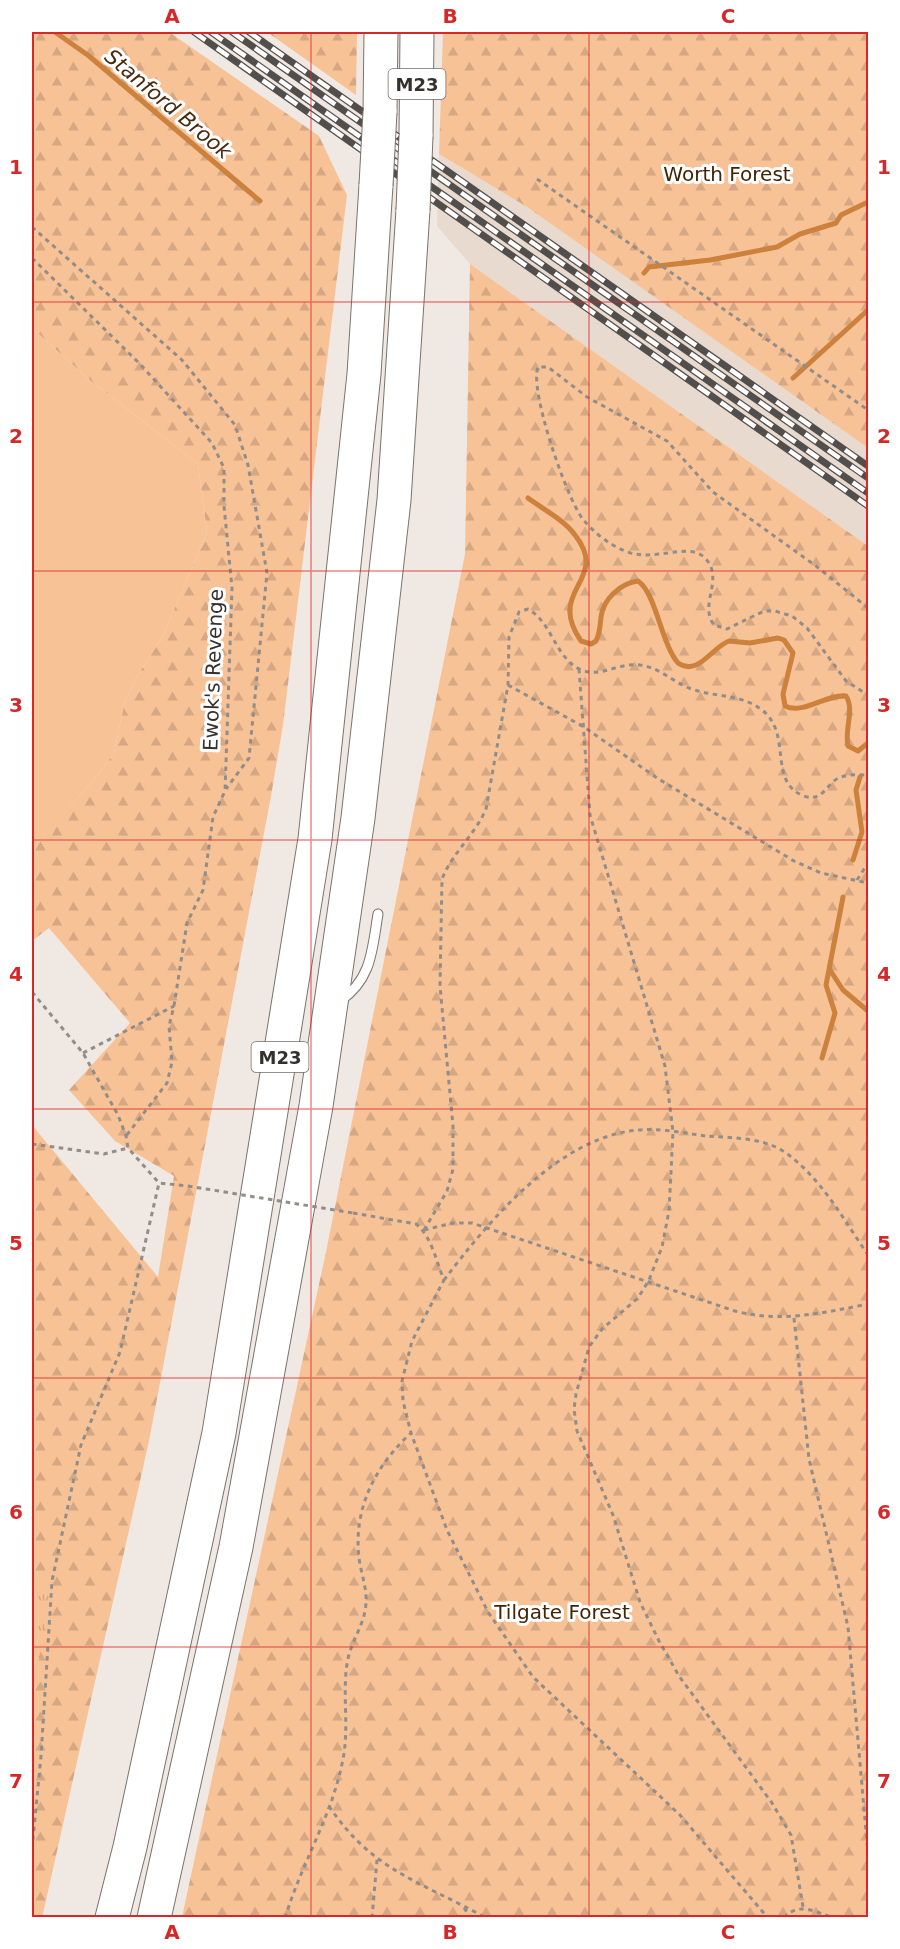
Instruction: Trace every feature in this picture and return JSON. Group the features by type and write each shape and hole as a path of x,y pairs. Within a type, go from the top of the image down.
{"highway":[{"name":"M23","path":"112,1917 130,1847 219,1433 315,839 364,374 380,112 381,32"},
{"name":"M23","path":"154,1917 236,1547 316,1106 358,818 394,500 413,210 417,32"}],"lane":[{"path":"331,1007 354,992 363,979 371,956 378,914"}],"path":[{"path":"537,179 868,410"},
{"path":"32,227 182,360 235,425 248,465 267,573 249,758 225,790"},
{"name":"Ewok's Revenge","path":"32,258 139,363 183,411 212,443 224,468 224,506 232,588 225,790 213,818 203,890 187,923 174,1006 168,1026 172,1062 167,1083 126,1136"},
{"path":"868,608 816,566 713,492 667,441 588,397 548,367 538,367 536,378 538,400 570,496 589,526 612,545 632,554 656,556 691,550 698,553 706,559 714,575 708,612 714,625 727,629 764,611 775,611 792,616 807,628 846,681 868,695"},
{"path":"424,1230 451,1181 454,1160 440,986 442,879 447,867 481,822 486,809 508,685 509,638 515,618 523,609 535,613 557,646 579,669 600,672 639,664 701,692 733,696 765,712 777,728 784,777 794,790 806,797 820,796 841,776 868,776"},
{"path":"579,669 587,799 593,830 665,1066 673,1132 666,1230 650,1280 638,1298 602,1329 589,1347 576,1394 574,1409 577,1431 613,1515 636,1592 659,1641 678,1676 772,1803 791,1835 803,1907"},
{"path":"508,685 584,727 657,778 794,861 821,873 868,883"},
{"path":"857,880 868,863"},
{"path":"32,992 83,1053 126,1136 128,1148 159,1184 188,1186 410,1221 424,1230 444,1280"},
{"path":"83,1053 174,1006"},
{"path":"768,1917 680,1815 533,1677 488,1612 447,1530 411,1433 403,1401 402,1381 406,1362 423,1318 444,1280 484,1227 532,1182 583,1149 624,1133 645,1130 673,1132 747,1140 774,1146 785,1152 815,1180 868,1255"},
{"path":"32,1144 104,1154 128,1148"},
{"path":"32,1849 41,1756 52,1581 81,1445 120,1352 159,1184"},
{"path":"424,1230 463,1222 484,1227 650,1280 735,1311 766,1318 794,1318 868,1304"},
{"path":"794,1318 809,1459 848,1627 868,1854"},
{"path":"285,1917 298,1878 329,1806 343,1763 346,1740 348,1659 365,1613 366,1600 358,1540 362,1510 378,1468 411,1433"},
{"path":"329,1806 354,1839 377,1860 486,1917"},
{"path":"372,1917 377,1860"},
{"path":"463,1906 471,1917"},
{"path":"784,1917 796,1908 803,1907 834,1917"}],"shaded area":[{"path":"439,154 527,207 868,448 868,546 470,264 437,226"}],"green space":[{"path":"32,32 169,32 319,136 347,195 283,725 271,796 149,1441 42,1918 32,1917 32,1125 158,1277 174,1176 115,1141 69,1090 130,1023 49,928 32,941 32,832 72,804 114,753 125,701 136,678 163,636 207,532 198,464 91,381 32,328"},
{"path":"267,32 357,32 356,95"},
{"name":"Worth Forest","path":"443,32 868,32 868,448 527,207 439,154"},
{"name":"Tilgate Forest","path":"470,264 868,546 868,1917 182,1917 326,1252 465,554"},
{"path":"32,328 91,381 198,464 207,532 163,636 136,678 125,701 114,753 72,804 32,834"},
{"path":"56,1562 32,1698 32,1590"}],"waterway":[{"name":"Stanford Brook","path":"55,32 89,56 260,201"},
{"path":"644,273 649,267 710,260 777,247 800,234 836,223 841,215 868,202"},
{"path":"793,378 868,310"},
{"name":"Stanford Brook","path":"528,498 565,524 575,535 584,551 586,564 570,609 572,623 581,641 591,644 596,641 602,610 609,598 625,585 638,581 649,596 667,643 678,663 685,666 698,664 729,641 750,643 778,638 784,640 793,653 783,694 785,706 799,708 838,696 846,696 850,707 848,746 858,751 868,743"},
{"path":"853,860 862,832 856,790 860,777"},
{"path":"822,1058 835,1013 826,985 843,897"},
{"path":"830,970 843,990 868,1011"}],"railway":[{"path":"194,32 868,506"},
{"path":"211,32 868,493"},
{"path":"232,32 868,478"},
{"path":"249,32 868,466"}]}
